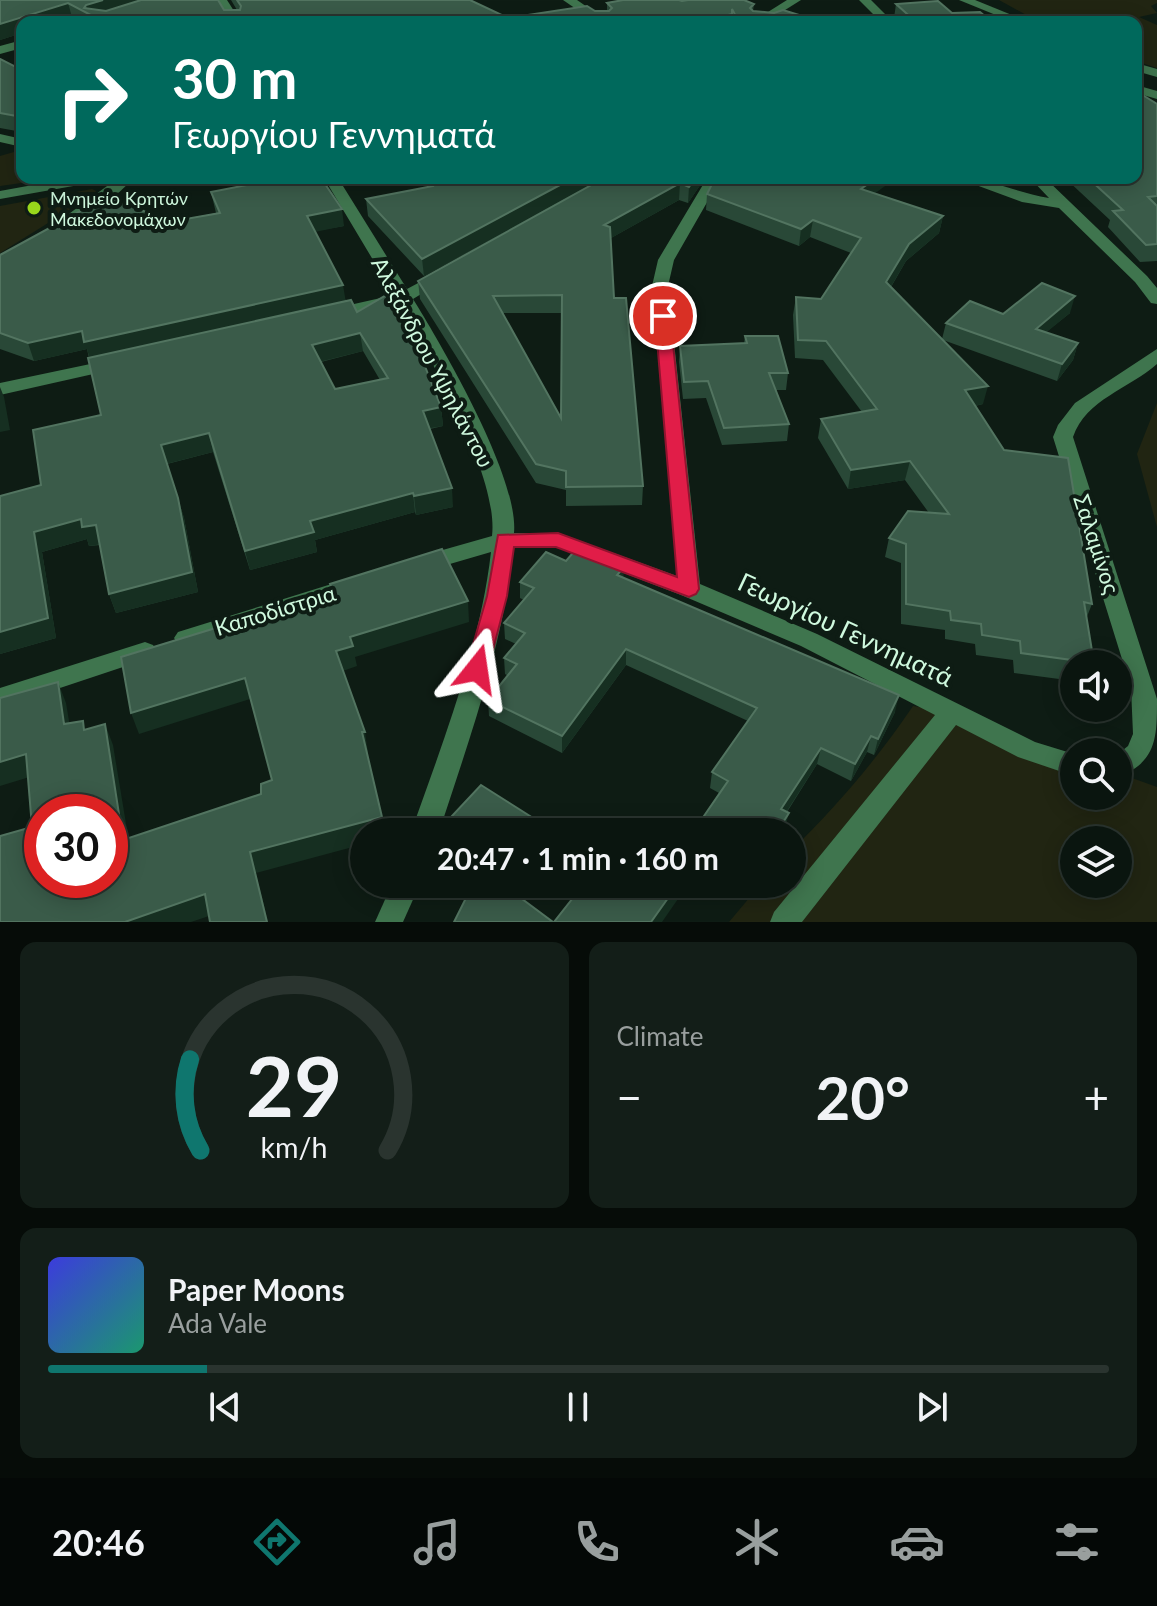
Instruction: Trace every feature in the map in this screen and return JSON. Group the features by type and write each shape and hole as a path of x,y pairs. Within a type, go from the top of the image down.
{"street":[{"path":"569,0 594,16"},
{"path":"768,16 795,0"},
{"path":"865,0 881,16"},
{"path":"965,0 1008,16"},
{"path":"986,0 1013,16"},
{"path":"0,195 62,184"},
{"path":"53,230 119,184"},
{"name":"Αλεξάνδρου Υψηλάντου","path":"335,184 403,298 488,460 501,500 505,540 497,596 429,818"},
{"path":"689,589 660,286 666,260 710,184"},
{"path":"982,184 1027,199 1062,204"},
{"path":"1042,184 1149,278 1157,299"},
{"path":"313,319 403,298 457,268"},
{"name":"Σαλαμίνος","path":"1132,758 1140,749 1146,732 1147,711 1143,688 1063,437 1066,425 1080,407 1135,373 1157,354"},
{"path":"0,389 135,359"},
{"path":"403,570 505,540"},
{"name":"Γεωργίου Γεννηματά","path":"505,540 558,540 689,589 849,658 952,712 784,922"},
{"name":"Καποδίστρια","path":"0,698 375,579"},
{"path":"952,712 1027,750 1060,761"},
{"path":"389,922 400,898"}],"green space":[{"path":"999,0 1157,0 1151,6 1157,13 1142,16 1028,16"},
{"path":"1142,18 1157,25 1157,68 1142,63"},
{"path":"16,152 16,184 0,186 0,156"},
{"path":"92,189 96,191 93,195 0,253 0,206"},
{"path":"1157,403 1157,527 1137,454"},
{"path":"913,706 952,712 1060,752 1060,810 1132,810 1132,778 1157,787 1157,922 729,922 749,898 806,898 806,836 885,745"}],"building":[{"path":"0,0 103,0 84,8 106,11 141,0 218,0 224,10 240,10 237,0 470,0 504,16 93,16 68,3 26,16 16,16 16,19 0,24"},
{"path":"623,0 744,0 754,4 750,8 753,11 774,13 783,10 802,16 736,16 732,9 732,14 521,16 587,6 595,11 609,11 612,8 607,3"},
{"path":"938,1 952,13 980,12 985,16 909,16 896,4"},
{"path":"0,59 16,67 16,116 0,113"},
{"path":"1142,95 1157,104 1157,196 1148,197 1157,206 1157,244 1146,245 1113,211 1123,210 1095,184 1142,184"},
{"path":"252,184 325,184 342,209 307,216 343,285 84,342 82,331 28,343 0,333 0,255 106,197 157,216 165,215 169,222 220,213 211,192"},
{"path":"562,184 422,259 366,199 433,186"},
{"path":"593,184 678,184 604,225 610,227 614,298 626,298 643,486 566,487 566,471 536,464 418,281","holes":["562,295 561,418 493,296"]},
{"path":"712,184 868,184 861,189 943,216 909,244 886,282 988,386 965,390 1004,450 1068,458 1092,604 1084,602 1092,650 1060,650 1060,658 1021,653 1020,641 982,635 981,624 951,620 950,611 906,604 906,544 889,538 908,511 949,514 910,461 851,470 821,419 877,409 826,341 798,340 796,297 821,299 861,238 813,220 801,229 707,194"},
{"path":"1042,283 1075,296 1036,329 1078,343 1062,364 946,323 970,301 1003,314"},
{"path":"395,290 441,407 423,411 452,488 414,496 413,493 310,521 314,532 245,551 209,433 161,445 178,498 192,572 109,594 96,525 82,527 81,519 34,532 48,618 0,632 0,496 41,485 33,430 101,415 88,358 351,300 357,312","holes":["360,333 388,378 335,389 312,345"]},
{"path":"745,336 778,336 788,373 769,373 789,424 724,428 708,381 684,382 680,346 747,343"},
{"path":"578,547 624,567 617,575 899,695 878,739 871,736 855,764 821,748 781,809 789,813 786,818 703,818 728,781 712,772 757,708 626,649 562,736 488,700 517,664 504,658 525,633 504,623 534,588 520,582 546,552 566,561"},
{"path":"442,549 468,601 350,637 353,646 336,651 365,732 362,732 382,817 350,818 350,825 250,852 267,922 210,922 205,894 125,922 0,922 0,836 24,829 24,898 128,898 128,838 261,794 261,784 272,780 245,678 131,713 121,657 333,592 330,584"},
{"path":"58,682 64,724 83,721 84,730 105,724 116,794 29,794 26,754 0,762 0,698"},
{"path":"481,785 533,818 450,818"},
{"path":"466,898 521,898 553,922 454,922"},
{"path":"573,898 668,898 651,922 554,922"}],"place":[{"name":"Μνημείο Κρητών Μακεδονομάχων","path":"34,208"}],"route":[{"path":"477,669 497,596 505,540 558,540 689,589 663,316"}]}
